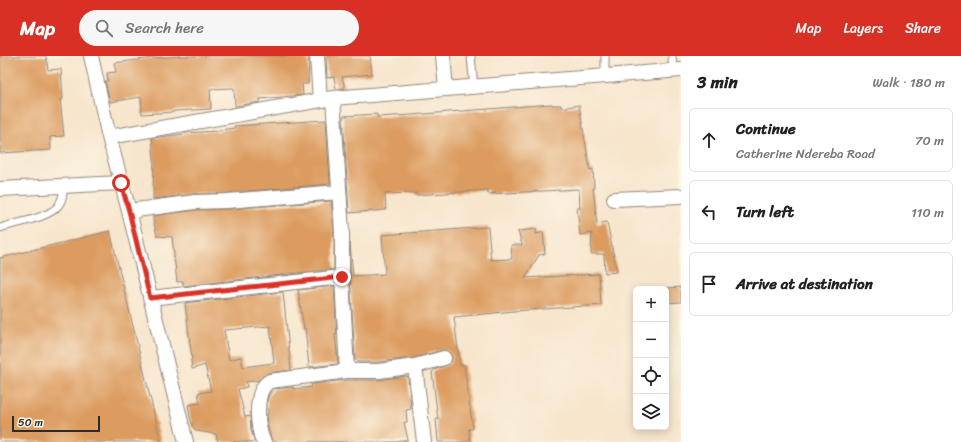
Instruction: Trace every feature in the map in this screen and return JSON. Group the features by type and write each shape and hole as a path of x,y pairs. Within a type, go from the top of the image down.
{"street":[{"path":"317,56 326,99 339,192 342,232 342,277 347,371"},
{"path":"443,56 446,89"},
{"path":"94,57 109,137 129,211 186,442"},
{"path":"109,137 326,99 677,71"},
{"path":"0,189 121,183"},
{"path":"129,211 195,202 228,202 339,192"},
{"path":"614,199 681,196"},
{"path":"150,298 342,277"},
{"path":"264,442 261,437 258,410 260,394 265,383 270,381 347,371 379,370 415,366 444,358"},
{"path":"415,366 424,442"}],"lane":[{"path":"471,56 474,88"},
{"path":"605,56 605,76"},
{"path":"672,56 677,71"},
{"path":"0,228 49,214 61,202 63,198 64,185"}],"building":[{"path":"0,56 46,56 48,70 61,69 63,99 60,99 64,136 50,137 51,150 0,153"},
{"path":"184,56 309,56 308,84 302,84 303,95 260,99 260,102 235,106 234,88 210,89 211,109 142,114 141,97 110,102 105,81 108,81 107,73 116,72 114,63"},
{"path":"326,56 370,56 372,74 342,77 345,88 336,89 334,77 327,78"},
{"path":"552,104 561,105 561,108 579,105 590,170 593,169 593,188 597,224 607,222 617,272 605,273 604,254 591,254 592,233 580,235 577,208 580,208 579,189 488,194 488,190 416,195 416,193 385,194 386,210 349,213 343,116 377,114 377,117"},
{"path":"326,120 330,184 227,193 195,194 153,199 154,158 152,138 184,133 219,131 235,128 234,126"},
{"path":"331,201 334,232 334,269 183,286 183,281 177,282 172,237 157,236 153,219 153,216 196,210"},
{"path":"488,227 491,260 512,259 511,245 522,245 518,231 536,229 536,234 543,232 545,254 539,255 525,278 599,274 601,305 454,317 460,365 464,365 473,429 469,429 470,442 438,442 436,419 438,419 432,372 450,364 452,355 446,350 442,350 413,358 378,362 357,362 355,360 350,277 350,243 353,276 385,274 382,235"},
{"path":"110,231 161,442 0,442 0,258"},
{"path":"334,286 337,335 335,333 338,364 309,367 305,328 304,329 298,290"},
{"path":"681,287 681,302 669,303 669,288"},
{"path":"283,292 291,370 268,373 259,380 246,382 247,387 238,389 245,417 250,416 251,430 255,442 218,442 216,434 196,431 193,427 188,405 200,403 198,393 211,391 205,365 192,369 185,303","holes":["270,326 274,363 243,367 241,357 229,360 224,330"]},
{"path":"406,376 408,377 411,409 406,410 407,422 404,422 408,440 396,442 272,442 268,427 267,401 269,395 274,389 293,387 293,389 312,387 311,384 348,380 379,380"}],"route":[{"path":"121,183 150,298 342,277"}]}
